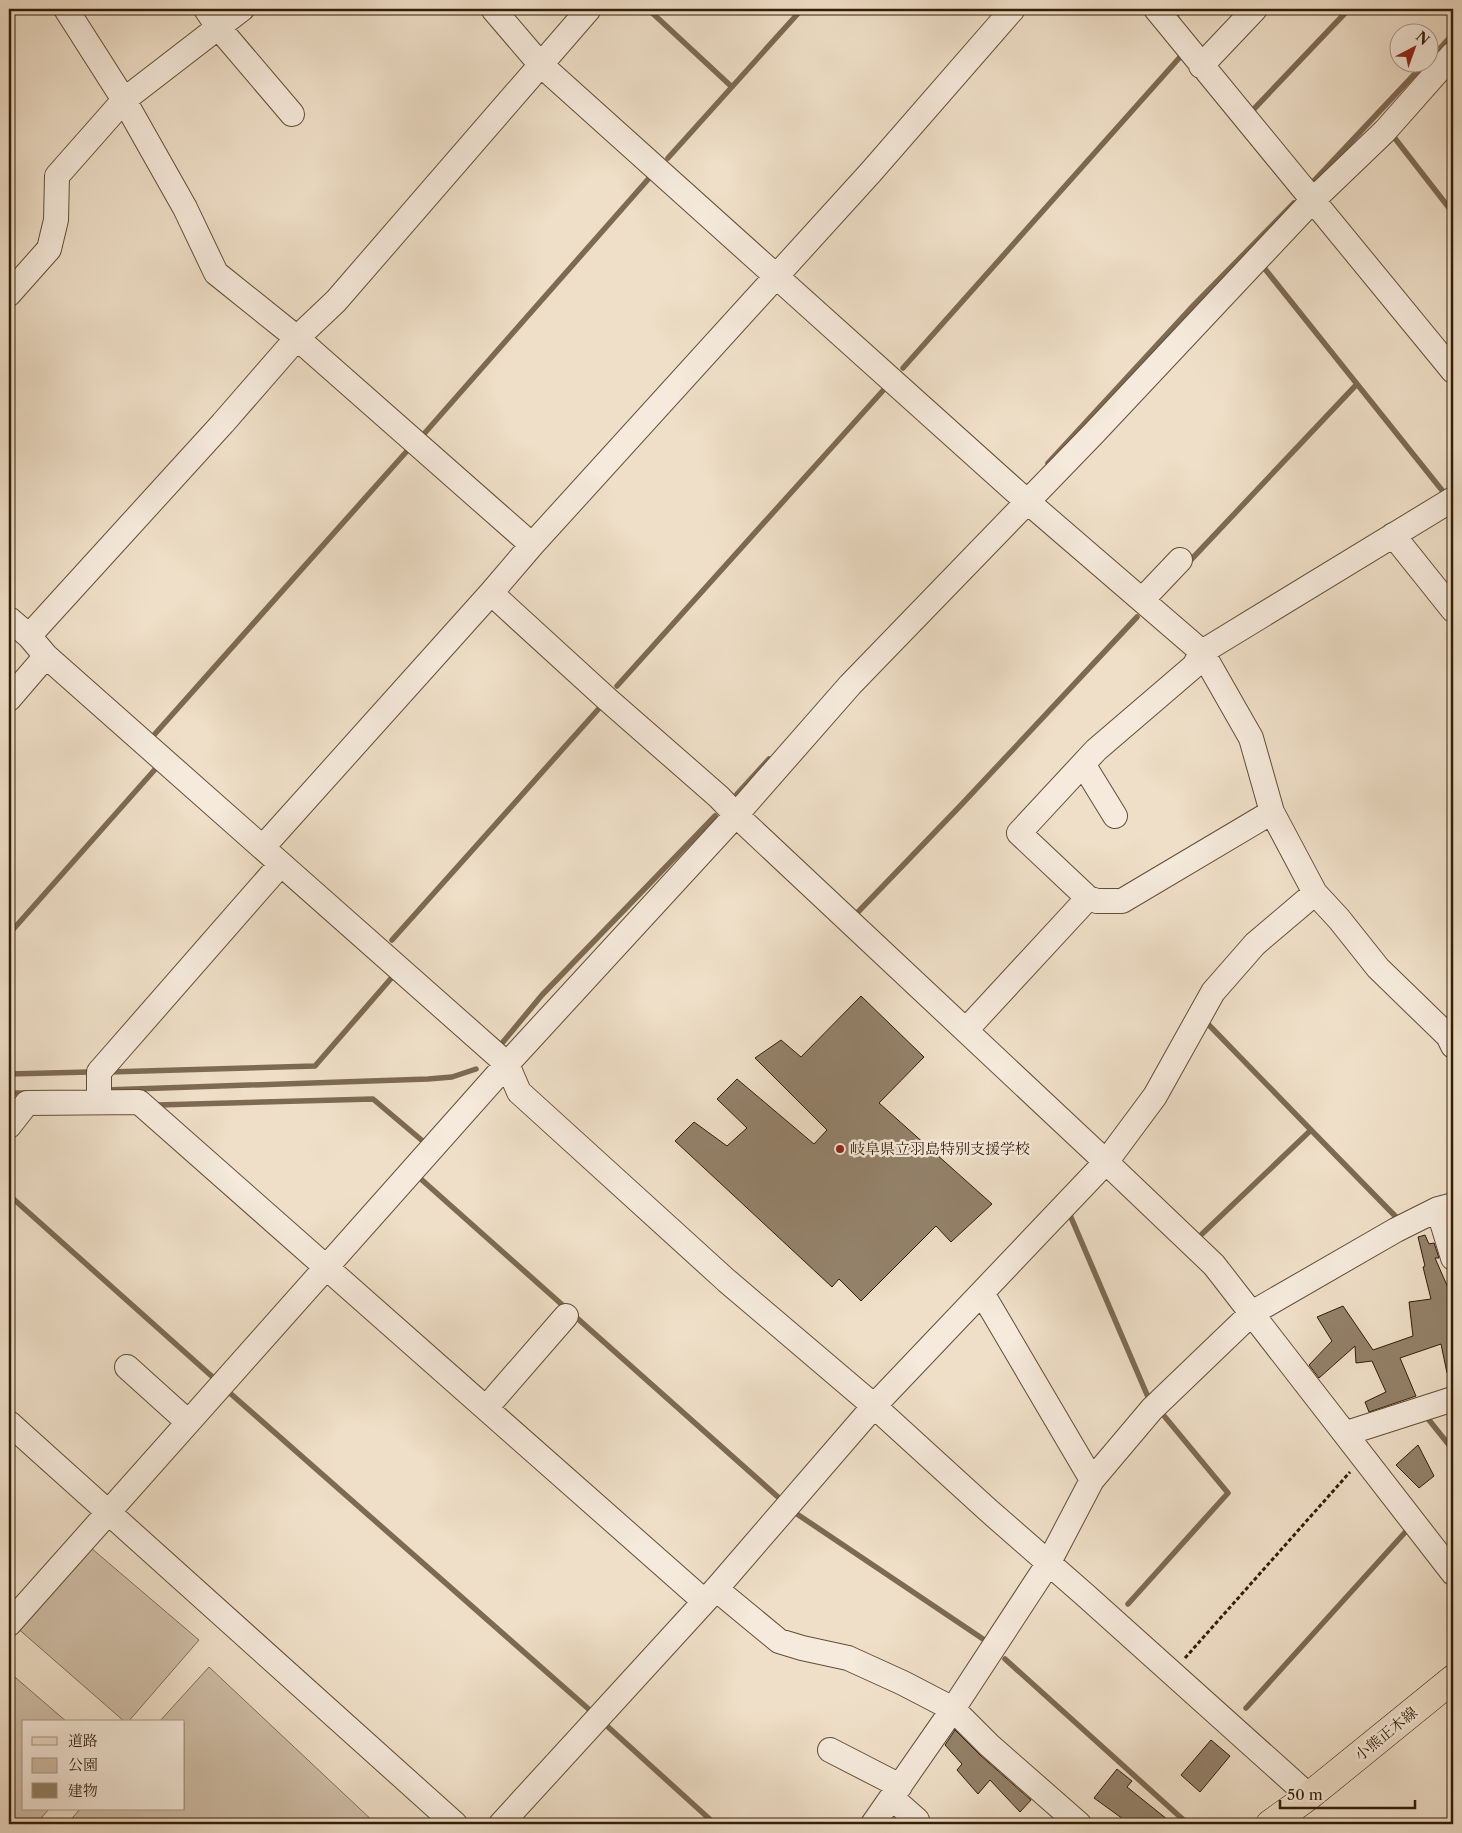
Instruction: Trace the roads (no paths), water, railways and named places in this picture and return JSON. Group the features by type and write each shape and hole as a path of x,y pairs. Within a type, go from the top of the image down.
{"main road":[{"name":"小熊正木線","path":"1280,1821 1453,1680"}],"street":[{"path":"66,9 124,100 185,208 216,273 297,338 532,545"},
{"path":"9,294 49,249 56,220 57,176 124,100 212,18 242,9"},
{"path":"493,9 540,64 1029,501 1202,652 1251,738 1272,812 1315,893 1339,919 1378,968 1448,1036 1453,1046"},
{"path":"29,636 223,424 297,338 336,301 589,9"},
{"path":"263,847 532,545 871,172 1013,9"},
{"path":"1201,66 1255,9"},
{"path":"1161,13 1201,66 1453,371"},
{"path":"212,18 292,114"},
{"path":"9,1624 325,1267 507,1064 736,815 850,685 1029,501 1312,201 1385,131 1453,54"},
{"path":"1272,812 1122,901 1097,901 1088,898 1019,833 1096,750 1194,666 1202,652 1453,499"},
{"path":"1393,536 1453,610"},
{"path":"1142,600 1180,560"},
{"path":"491,593 607,699 719,797 1214,1265 1453,1572"},
{"path":"9,618 29,636 46,656 507,1064 519,1092 727,1281 874,1406 1309,1796"},
{"path":"9,699 46,656"},
{"path":"1083,764 1115,816"},
{"path":"99,1093 99,1072 281,864"},
{"path":"501,1824 710,1595 874,1406 1106,1162 1154,1096 1213,992 1256,944 1315,893"},
{"path":"966,1030 1088,898"},
{"path":"9,1126 27,1104 99,1093 139,1102 486,1408 710,1595 778,1640 802,1648 848,1658 952,1709 989,1745 1079,1824"},
{"path":"873,1824 1048,1564 1092,1480 1152,1409 1252,1313 1396,1230 1446,1207 1453,1258"},
{"path":"982,1293 1092,1480"},
{"path":"486,1408 566,1316"},
{"path":"127,1367 188,1422"},
{"path":"1346,1433 1453,1400"},
{"path":"9,1423 455,1824"},
{"path":"830,1750 896,1792 918,1824"}],"waterway":[{"path":"648,9 732,87"},
{"path":"668,158 802,9"},
{"path":"1174,9 1178,21"},
{"path":"1253,110 1349,9"},
{"path":"1440,48 1453,34"},
{"path":"903,368 1181,56"},
{"path":"1313,182 1417,72"},
{"path":"1390,132 1453,213"},
{"path":"423,435 651,176 654,179"},
{"path":"1048,463 1190,309 1294,203"},
{"path":"1265,269 1445,494"},
{"path":"1187,564 1357,384"},
{"path":"617,686 888,385"},
{"path":"154,735 407,451"},
{"path":"858,912 1137,617"},
{"path":"392,940 603,704"},
{"path":"737,794 769,759"},
{"path":"9,934 158,766"},
{"path":"503,1042 542,995 715,816"},
{"path":"109,1072 315,1066 394,975"},
{"path":"1202,1234 1311,1130 1207,1023"},
{"path":"105,1090 428,1079 452,1077 476,1069"},
{"path":"9,1074 89,1072"},
{"path":"9,1093 28,1093"},
{"path":"153,1104 373,1099 425,1143"},
{"path":"1311,1130 1399,1220 1401,1219"},
{"path":"422,1180 778,1497"},
{"path":"9,1195 216,1380"},
{"path":"1072,1212 1070,1215 1148,1397"},
{"path":"231,1394 592,1712"},
{"path":"1425,1415 1453,1450"},
{"path":"1128,1604 1228,1493 1165,1417"},
{"path":"797,1514 983,1639"},
{"path":"1246,1708 1409,1528"},
{"path":"1005,1659 1188,1824"},
{"path":"607,1726 715,1824"}],"place":[{"name":"岐阜県立羽島特別支援学校","path":"840,1149"}]}
